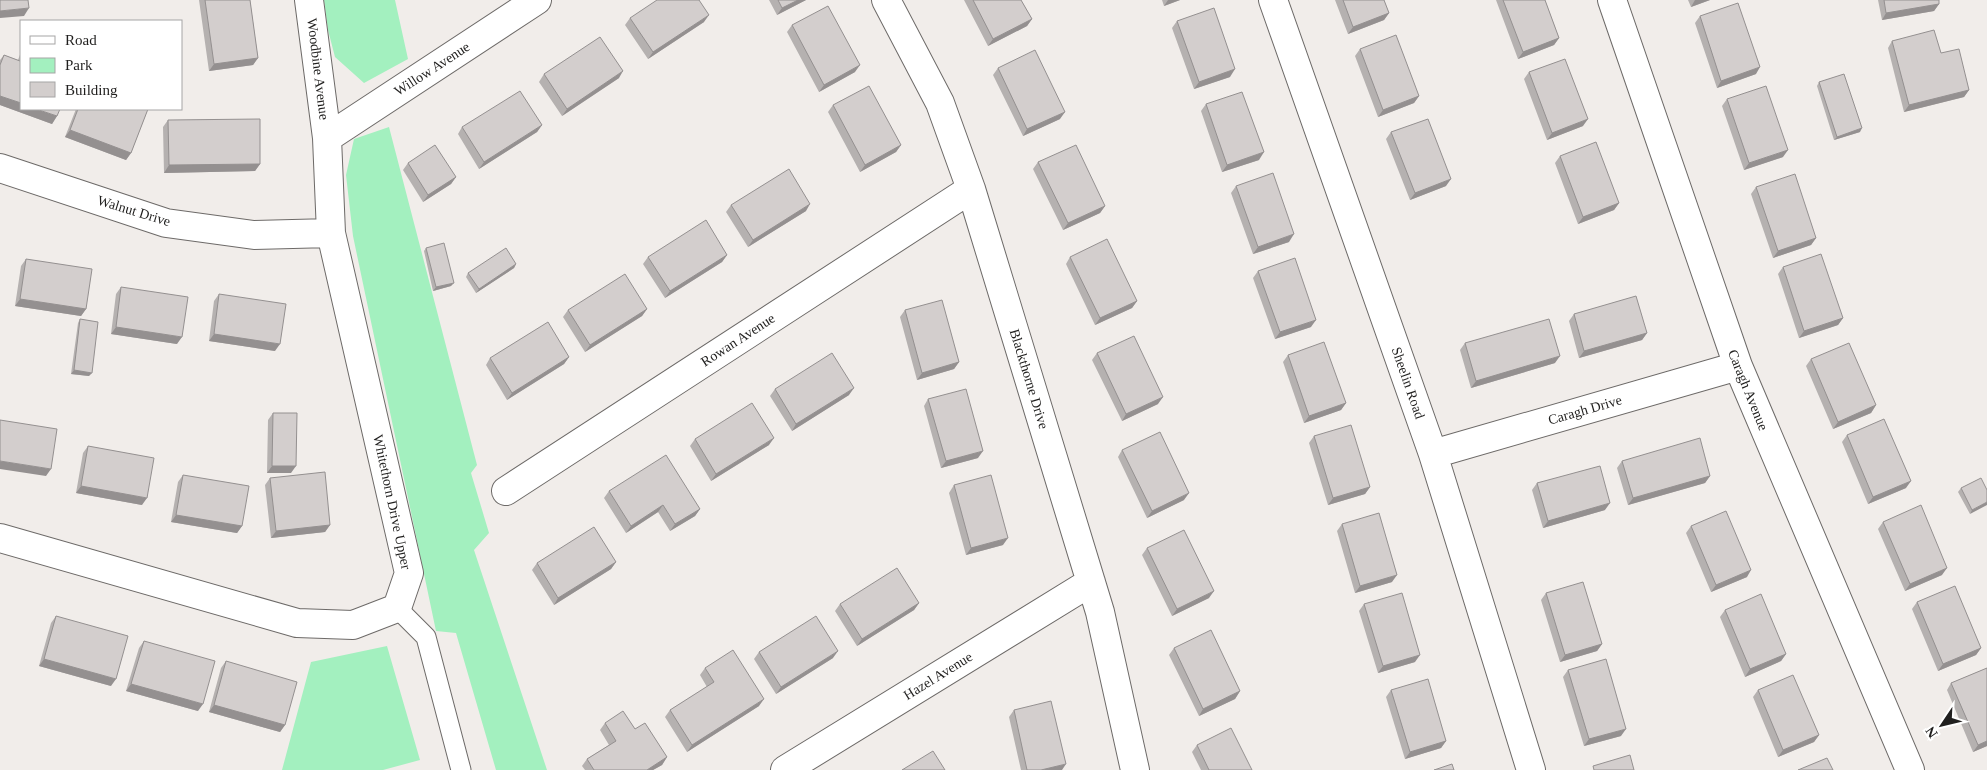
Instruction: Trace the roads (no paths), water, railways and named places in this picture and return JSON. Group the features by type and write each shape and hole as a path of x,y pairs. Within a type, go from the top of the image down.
{"street":[{"name":"Woodbine Avenue","path":"309,0 327,138"},
{"name":"Willow Avenue","path":"327,138 538,0"},
{"name":"Blackthorne Drive","path":"886,0 940,103 971,190 1100,612 1135,770"},
{"name":"Sheelin Road","path":"1274,0 1433,454 1531,770"},
{"name":"Caragh Avenue","path":"1612,0 1738,366 1910,770"},
{"name":"Whitethorn Drive Upper","path":"327,138 331,233 409,573 397,608"},
{"name":"Walnut Drive","path":"0,168 166,223 254,234 331,233"},
{"name":"Rowan Avenue","path":"506,490 971,190"},
{"name":"Caragh Drive","path":"1433,454 1738,366"},
{"path":"0,538 297,624 353,624 397,608"},
{"name":"Hazel Avenue","path":"785,770 1091,582"}],"lane":[{"path":"397,608 426,636 461,770"}]}
